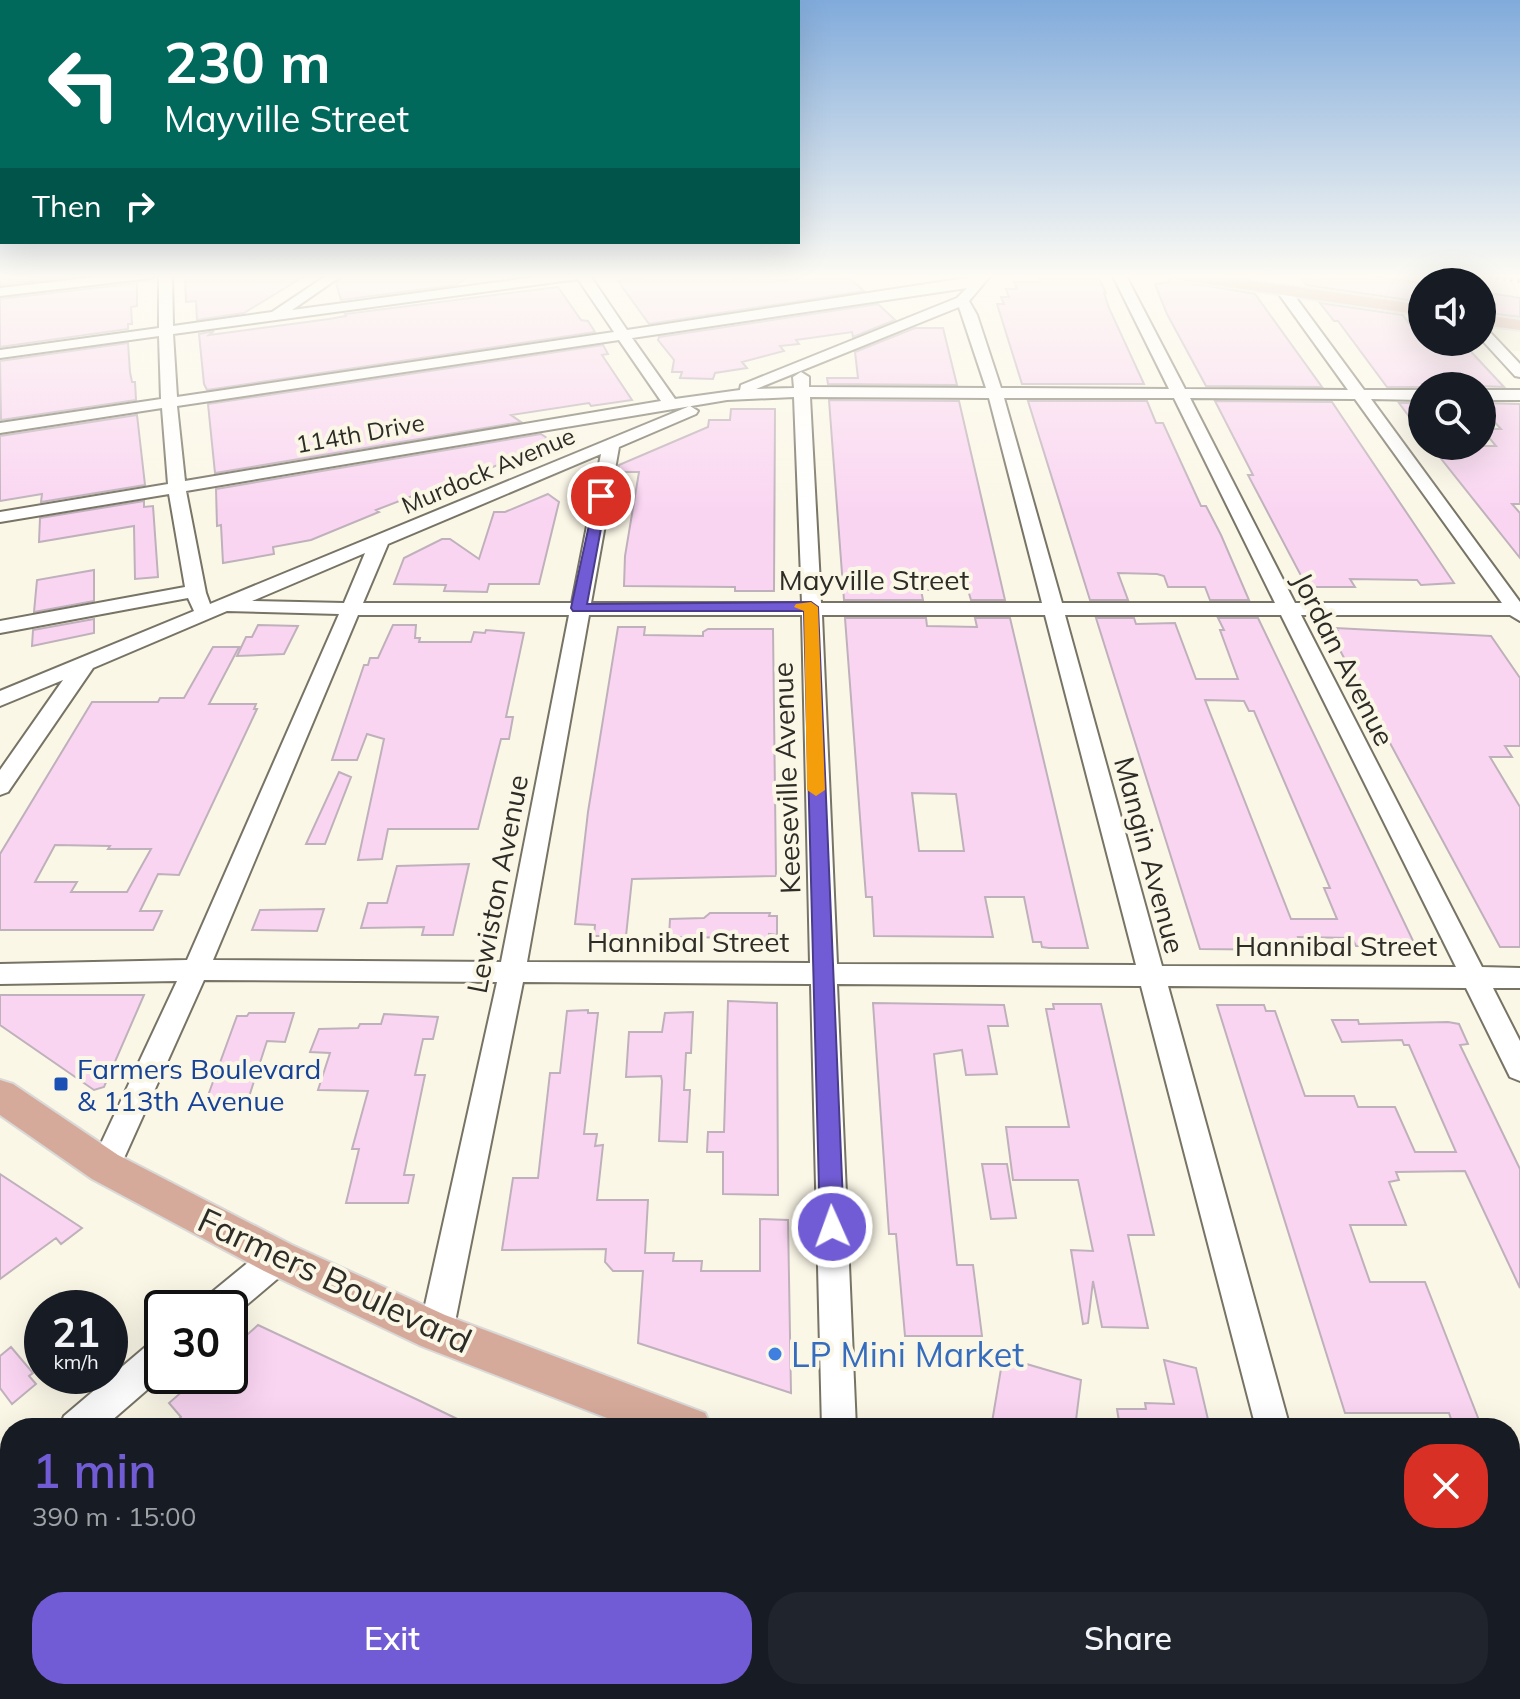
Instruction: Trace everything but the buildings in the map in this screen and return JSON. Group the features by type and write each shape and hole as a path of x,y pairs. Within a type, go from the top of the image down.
{"main road":[{"name":"Farmers Boulevard","path":"3,1102 105,1167 278,1258 628,1418"}],"street":[{"path":"167,353 177,489 193,591 205,615"},
{"path":"0,428 497,353"},
{"path":"637,353 671,404"},
{"name":"Murdock Avenue","path":"0,699 832,353"},
{"name":"Mangin Avenue","path":"982,353 1270,1418"},
{"name":"Jordan Avenue","path":"1160,353 1520,1069"},
{"path":"1329,353 1519,611"},
{"path":"1502,353 1520,373"},
{"name":"Keeseville Avenue","path":"801,366 839,1418"},
{"path":"727,395 801,392 1408,395"},
{"name":"114th Drive","path":"0,517 727,395"},
{"path":"1496,395 1520,395"},
{"name":"Lewiston Avenue","path":"436,1332 512,973 611,444"},
{"path":"105,1167 195,970 379,543"},
{"path":"0,627 193,591"},
{"name":"Mayville Street","path":"228,606 353,609 811,607 1519,611"},
{"path":"0,787 85,665"},
{"name":"Hannibal Street","path":"0,974 195,970 1520,978"},
{"path":"240,1290 278,1258"},
{"path":"88,1418 144,1370"}],"slow traffic":[{"path":"801,607 811,607 816,790"}],"place":[{"name":"Farmers Boulevard & 113th Avenue","path":"61,1084"},
{"name":"LP Mini Market","path":"775,1354"}],"route":[{"path":"601,496 579,608 811,607 832,1227"}]}
